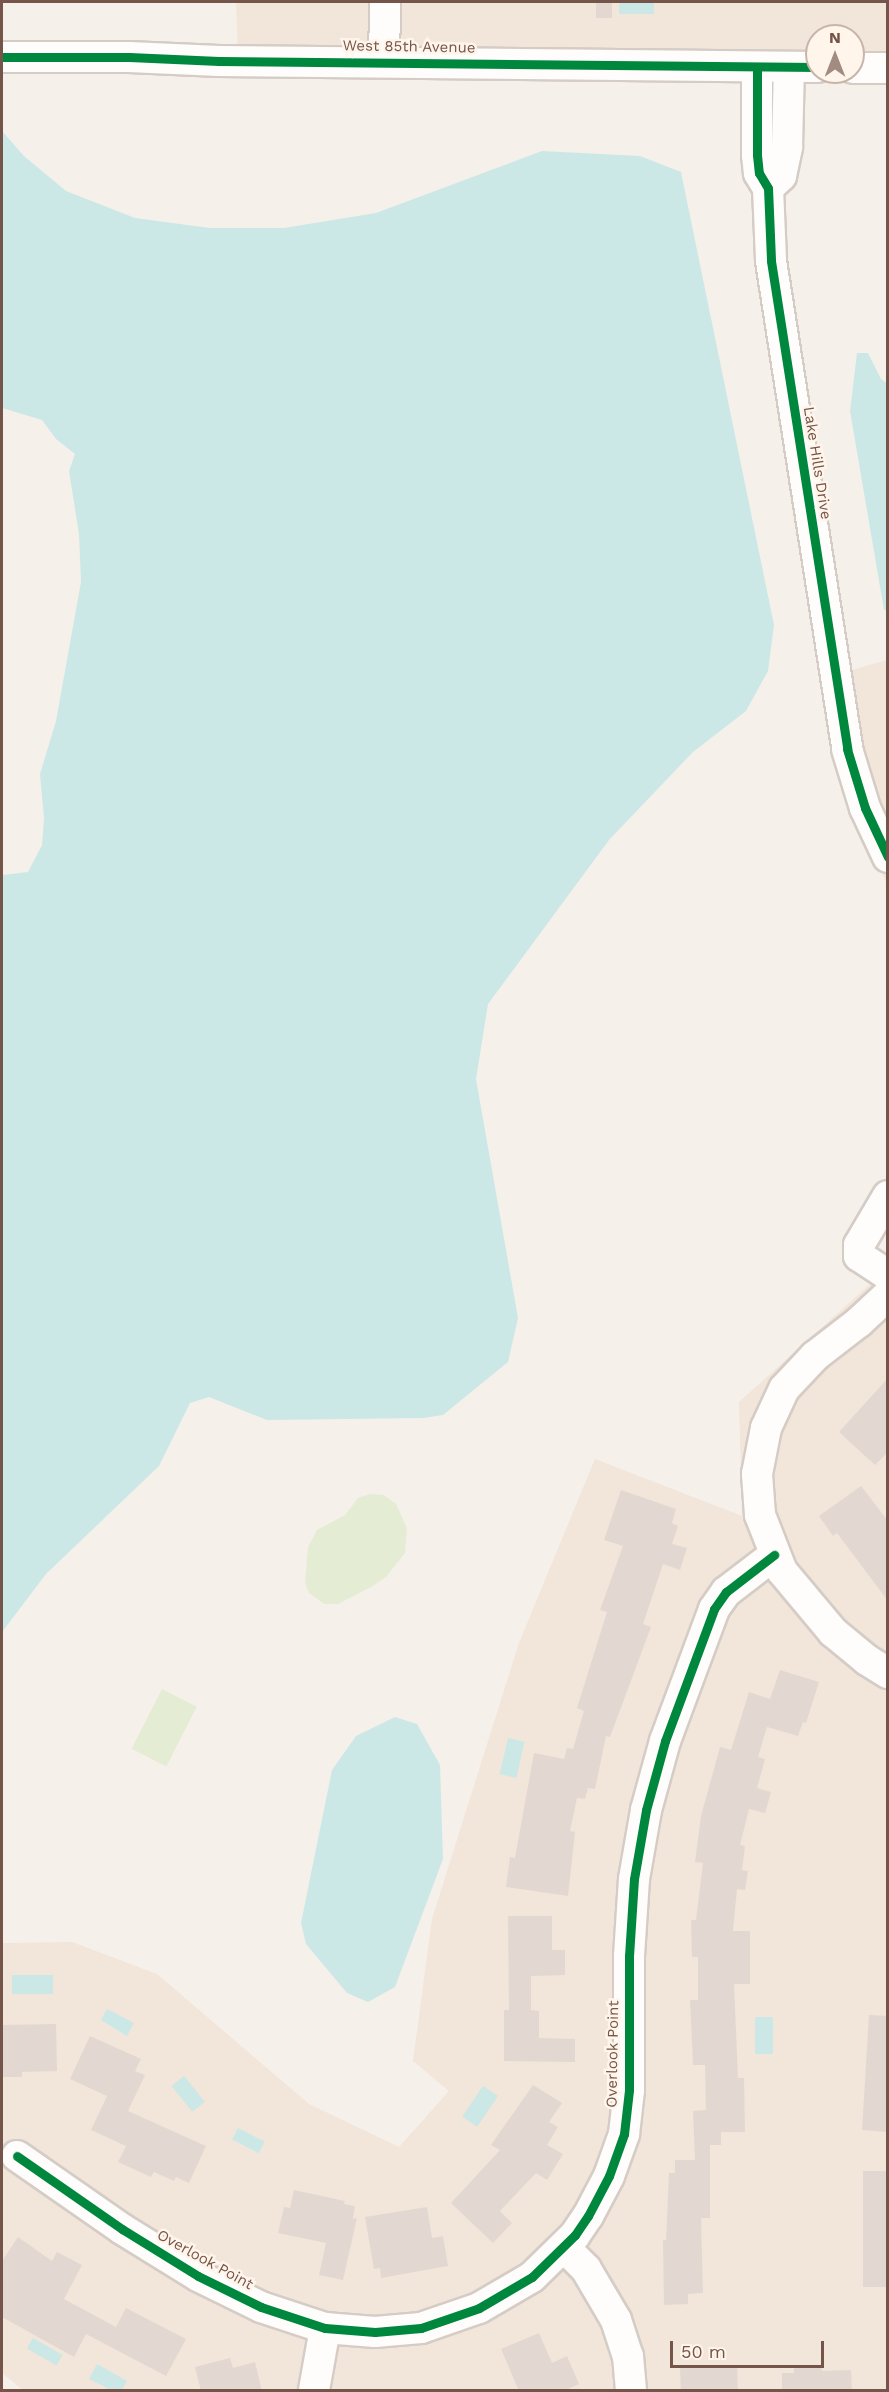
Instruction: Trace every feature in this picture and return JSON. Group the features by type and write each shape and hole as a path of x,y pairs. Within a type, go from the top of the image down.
{"street":[{"path":"384,62 385,2"},
{"name":"West 85th Avenue","path":"2,57 803,67"},
{"name":"Lake Hills Drive","path":"757,67 759,173 768,188 771,261 847,749 851,769 880,826 888,857"},
{"path":"768,188 781,176 803,67"},
{"path":"865,68 888,68"},
{"path":"888,1196 859,1245 859,1256 888,1275"},
{"path":"888,1295 799,1371 784,1389 774,1409 760,1449 757,1474 760,1515 774,1555 795,1589 833,1632 850,1647 888,1673"},
{"name":"Overlook Point","path":"17,2156 85,2204 191,2272 261,2307 325,2328 349,2331 399,2331 442,2323 479,2308 514,2289 575,2235 599,2197 624,2134 629,2090 632,1902 642,1832 658,1762 714,1609 732,1586 774,1555"},
{"path":"564,2247 585,2269 616,2320 628,2356 632,2391"},
{"path":"314,2391 325,2328"}],"shaded area":[{"path":"236,2 887,2 887,59 865,58 865,24 805,24 805,58 238,52"},
{"path":"887,660 887,884 840,783 820,679"},
{"path":"887,1269 887,2390 23,2390 2,2373 2,1943 72,1942 157,1974 309,2104 399,2147 449,2091 413,2061 432,1919 519,1643 595,1459 742,1516 739,1402"}],"green space":[{"path":"370,1494 384,1495 396,1504 407,1528 405,1553 386,1577 373,1586 338,1604 324,1604 309,1593 305,1583 308,1547 317,1530 345,1515 358,1498"},
{"path":"162,1689 197,1707 166,1766 132,1749"}],"water":[{"path":"619,2 654,2 654,14 619,14"},
{"path":"2,131 24,156 66,191 135,218 210,228 284,228 376,213 542,151 640,156 681,172 774,625 768,671 746,711 693,752 609,840 488,1004 476,1079 518,1318 508,1362 443,1415 423,1418 267,1420 209,1397 190,1403 159,1466 46,1574 2,1632 2,875 28,872 42,845 44,818 40,774 56,721 81,582 79,534 69,471 75,454 56,439 42,420 2,408"},
{"path":"857,353 868,353 881,379 887,383 887,610 884,610 850,411"},
{"path":"395,1717 417,1724 440,1765 443,1859 395,1987 368,2002 347,1993 306,1944 301,1923 332,1770 356,1736"},
{"path":"508,1738 525,1742 516,1778 500,1774"},
{"path":"12,1975 53,1975 53,1994 12,1994"},
{"path":"107,2009 134,2023 127,2036 101,2020"},
{"path":"755,2017 773,2017 773,2054 755,2054"},
{"path":"184,2076 205,2102 192,2112 172,2086"},
{"path":"483,2086 498,2096 477,2127 462,2117"},
{"path":"238,2128 265,2142 259,2153 232,2140"},
{"path":"33,2338 62,2355 56,2365 27,2348"},
{"path":"97,2364 127,2381 122,2390 111,2390 89,2379"}],"building":[{"path":"596,2 612,2 612,18 596,18"},
{"path":"888,1378 888,1452 875,1465 839,1432"},
{"path":"861,1486 888,1521 888,1601 837,1533 833,1536 819,1516"},
{"path":"621,1490 676,1509 672,1523 678,1526 672,1544 687,1548 680,1570 663,1564 643,1624 651,1627 610,1737 606,1736 595,1789 588,1788 585,1799 577,1798 570,1831 575,1832 568,1896 506,1887 510,1857 515,1858 534,1753 564,1759 567,1748 573,1749 584,1711 577,1708 607,1612 600,1610 623,1546 604,1540"},
{"path":"780,1670 819,1682 806,1723 803,1722 798,1736 767,1727 758,1757 765,1759 757,1788 771,1792 765,1813 749,1809 740,1845 745,1846 742,1870 748,1871 745,1890 737,1889 733,1931 750,1931 750,1984 734,1984 738,2078 744,2078 745,2132 721,2132 721,2145 710,2145 710,2218 701,2218 703,2293 688,2294 688,2304 664,2305 663,2240 666,2240 669,2173 675,2173 675,2160 695,2160 693,2111 706,2110 705,2065 693,2065 690,2000 698,2000 698,1957 692,1957 691,1920 696,1920 703,1863 695,1862 701,1816 720,1747 731,1750 749,1692 770,1699"},
{"path":"508,1916 552,1916 552,1950 565,1950 565,1975 531,1976 531,2010 539,2011 539,2038 575,2039 575,2062 504,2061 504,2010 509,2010"},
{"path":"869,2015 888,2016 888,2132 862,2130"},
{"path":"56,2024 57,2071 22,2072 22,2077 2,2077 2,2025"},
{"path":"90,2036 141,2059 135,2071 145,2075 128,2111 206,2146 189,2183 176,2177 174,2181 154,2172 151,2177 118,2162 126,2146 91,2130 107,2096 70,2079"},
{"path":"533,2085 562,2103 549,2122 558,2127 547,2145 563,2154 547,2180 536,2173 500,2211 512,2223 493,2243 451,2203 500,2150 491,2145"},
{"path":"863,2171 888,2171 888,2287 863,2287"},
{"path":"294,2190 345,2201 344,2204 355,2206 353,2219 357,2218 343,2280 319,2275 326,2243 278,2233 284,2207 290,2208"},
{"path":"427,2207 432,2238 443,2236 448,2266 381,2278 380,2268 374,2269 365,2217"},
{"path":"18,2237 52,2261 57,2252 82,2265 64,2299 116,2327 126,2308 186,2339 166,2376 86,2334 74,2357 2,2317 2,2261"},
{"path":"539,2333 552,2363 567,2356 579,2384 564,2391 519,2391 501,2349"},
{"path":"230,2358 233,2368 255,2362 262,2391 201,2391 195,2367"},
{"path":"737,2365 738,2390 681,2390 680,2367"},
{"path":"794,2365 821,2365 822,2371 851,2370 852,2391 782,2391 782,2373 794,2373"}],"cycle path":[{"path":"2,57 805,67"},
{"path":"757,67 759,173 768,188 771,261 847,749 865,808 888,857"},
{"path":"17,2156 122,2229 198,2276 261,2307 325,2328 375,2332 421,2328 479,2308 532,2277 575,2235 588,2216 609,2176 624,2134 629,2090 629,1956 634,1879 646,1810 665,1741 714,1609 726,1592 774,1555"}]}
